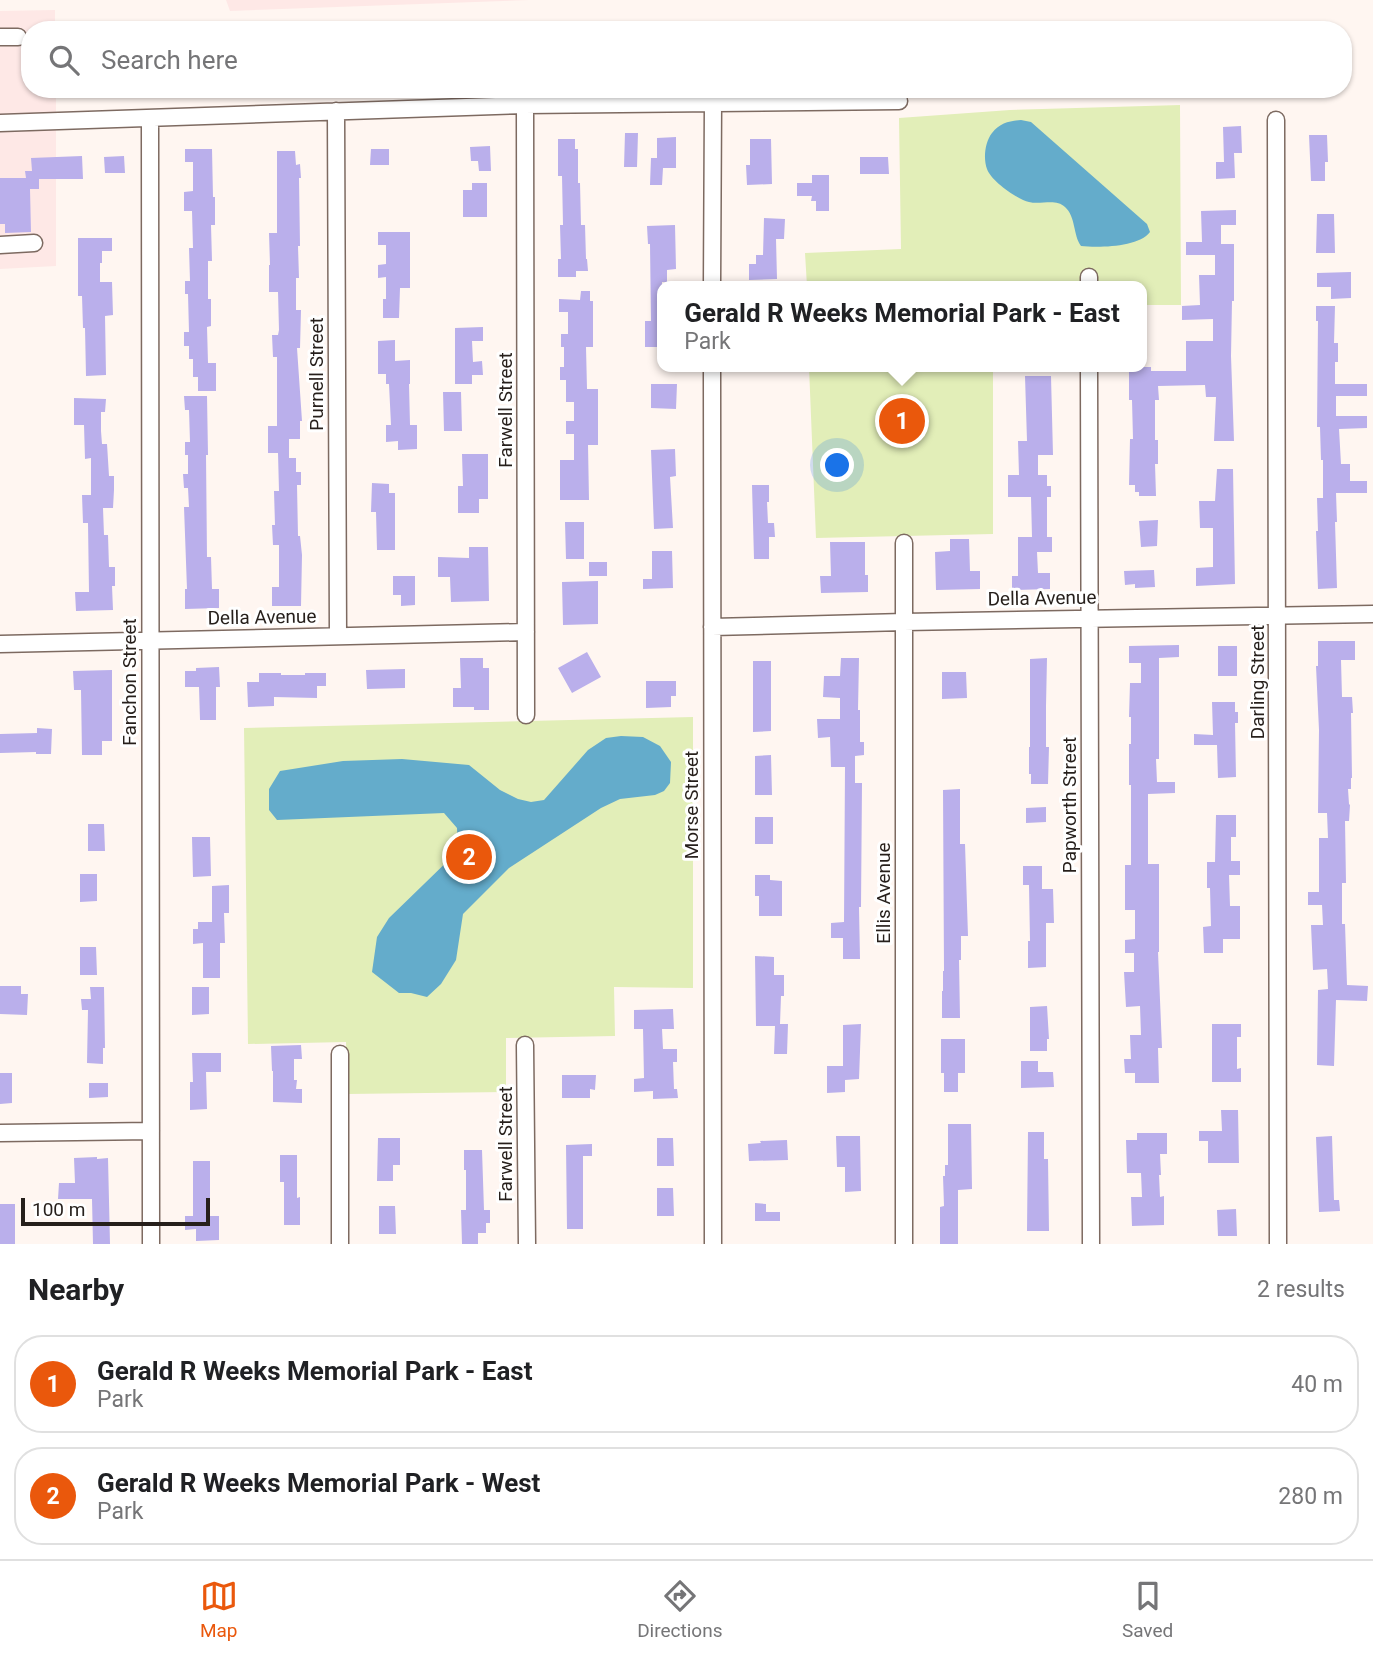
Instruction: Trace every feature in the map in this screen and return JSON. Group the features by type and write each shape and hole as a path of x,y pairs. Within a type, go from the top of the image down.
{"street":[{"path":"0,37 18,37"},
{"path":"0,123 816,98"},
{"path":"890,98 898,100"},
{"path":"712,281 713,103"},
{"name":"Farwell Street","path":"525,105 526,715"},
{"name":"Purnell Street","path":"336,111 338,636"},
{"name":"Fanchon Street","path":"150,119 152,1244"},
{"name":"Darling Street","path":"1276,120 1278,1244"},
{"path":"0,245 34,243"},
{"name":"Morse Street","path":"712,372 713,1244"},
{"name":"Papworth Street","path":"1089,372 1091,1244"},
{"name":"Ellis Avenue","path":"904,543 904,1244"},
{"name":"Della Avenue","path":"712,627 1373,614"},
{"name":"Della Avenue","path":"0,644 526,632"},
{"name":"Farwell Street","path":"525,1045 527,1244"},
{"path":"340,1054 340,1244"},
{"path":"0,1133 151,1130"}],"shaded area":[{"path":"226,0 529,0 230,11"},
{"path":"55,10 55,21 21,21 21,98 56,98 56,266 0,269 0,11"}],"green space":[{"path":"1180,105 1181,305 1147,305 1147,281 807,281 805,253 901,249 899,118 1010,110"},
{"path":"809,372 993,372 993,534 816,538"},
{"path":"693,717 693,988 614,987 615,1036 506,1038 506,1092 347,1094 346,1042 248,1044 244,728"}],"water":[{"path":"1021,120 1031,122 1147,224 1150,232 1128,244 1081,246 1069,211 1065,207 1053,202 1029,202 999,184 989,174 986,165 986,145 992,133 1002,125"},
{"path":"643,737 660,746 671,762 670,783 664,791 655,795 620,799 601,808 509,868 463,914 456,960 441,984 427,997 399,993 372,972 377,937 389,918 458,851 457,828 444,813 277,820 269,810 269,789 280,771 343,761 402,759 469,765 500,790 518,799 531,802 544,800 588,750 606,738"}],"building":[{"path":"1241,126 1242,153 1234,153 1235,178 1216,179 1216,162 1224,162 1223,127"},
{"path":"625,133 638,133 637,167 624,167"},
{"path":"1309,135 1327,135 1328,162 1325,162 1325,181 1311,181"},
{"path":"676,137 676,168 663,168 662,185 650,185 651,158 657,158 657,138"},
{"path":"558,139 575,139 575,149 578,149 581,225 585,225 588,271 576,271 576,277 558,277 558,259 561,259 560,225 563,225 562,176 558,176"},
{"path":"750,139 771,139 772,184 747,185 746,165 750,165"},
{"path":"490,146 491,171 479,171 478,161 471,161 470,147"},
{"path":"185,149 212,149 215,225 211,225 212,261 208,261 211,326 207,327 208,363 216,363 216,391 198,391 198,377 193,377 193,359 189,359 189,346 184,346 184,332 189,332 185,281 190,281 189,248 193,248 192,211 184,211 184,192 193,191 193,162 185,162"},
{"path":"371,149 389,149 389,165 370,165"},
{"path":"277,151 295,151 301,178 296,310 301,310 300,348 297,348 302,421 300,439 289,439 289,458 296,458 296,472 301,472 301,485 297,485 298,536 302,555 301,606 272,606 272,587 279,587 279,545 273,545 272,525 275,525 274,491 279,491 278,453 268,453 268,426 277,426 277,357 273,357 272,335 278,335 279,330 278,292 269,292 269,233 277,233"},
{"path":"82,156 83,179 39,179 39,189 30,189 31,232 5,233 5,224 0,224 0,178 26,178 25,171 32,171 31,158"},
{"path":"124,156 125,173 105,173 104,157"},
{"path":"860,157 888,157 889,174 860,174"},
{"path":"812,175 829,175 829,211 816,211 816,201 811,201 812,196 797,196 797,183 812,183"},
{"path":"472,183 487,183 487,217 463,217 463,190 472,190"},
{"path":"1236,210 1236,225 1221,225 1221,244 1234,244 1231,356 1234,441 1214,441 1216,397 1206,397 1205,385 1158,386 1159,400 1155,400 1155,440 1158,440 1158,464 1155,464 1156,496 1139,496 1139,492 1135,492 1135,485 1129,485 1130,439 1133,439 1129,372 1147,372 1147,367 1151,367 1151,371 1186,371 1186,341 1213,341 1213,319 1182,320 1182,306 1200,305 1199,275 1215,275 1215,255 1186,255 1186,242 1202,242 1201,211"},
{"path":"1317,214 1334,214 1335,253 1316,253"},
{"path":"764,218 785,219 784,239 776,239 777,279 749,280 749,264 756,264 756,255 763,255"},
{"path":"675,225 676,269 667,270 667,281 657,281 657,347 645,347 645,321 651,321 650,244 647,226"},
{"path":"378,232 410,232 410,288 400,288 399,318 383,318 386,277 378,278 378,265 386,264 386,245 378,245"},
{"path":"78,238 112,238 112,251 102,251 100,263 100,282 112,282 113,315 105,316 106,375 86,376 82,296 78,296"},
{"path":"1351,272 1351,298 1331,299 1331,287 1317,287 1317,273"},
{"path":"581,291 590,291 590,301 593,301 593,347 586,347 587,389 598,389 598,445 588,445 589,500 560,500 560,460 574,460 574,434 566,434 566,421 574,421 574,402 566,402 566,380 560,380 560,367 564,367 561,334 568,334 568,312 559,312 559,299 580,300"},
{"path":"1316,306 1335,306 1334,343 1338,343 1338,362 1335,362 1335,384 1367,384 1367,396 1336,396 1336,416 1367,416 1367,428 1339,429 1341,464 1350,464 1350,481 1367,481 1367,493 1336,493 1337,588 1318,589 1317,498 1323,498 1323,460 1320,427 1317,427"},
{"path":"483,327 483,341 472,341 473,362 482,361 483,375 472,375 472,384 455,384 455,328"},
{"path":"395,340 395,361 410,360 410,425 417,425 417,449 398,450 398,441 386,442 386,425 391,425 389,384 386,384 386,374 378,374 378,341"},
{"path":"1025,376 1051,376 1053,455 1038,455 1038,475 1047,475 1047,486 1051,486 1051,497 1047,497 1047,537 1052,537 1052,552 1037,552 1038,573 1050,573 1050,589 1012,590 1012,576 1018,576 1018,537 1032,537 1031,497 1008,497 1008,475 1019,475 1018,441 1027,441"},
{"path":"651,384 677,384 676,409 651,408"},
{"path":"443,392 461,392 462,431 444,431"},
{"path":"184,396 207,396 207,557 211,557 212,589 219,589 219,608 185,609 187,589 184,507 189,507 188,488 184,488 183,474 188,474 185,442 190,442 189,410 185,410"},
{"path":"74,398 106,399 105,412 101,412 102,444 107,444 109,476 114,476 114,490 113,508 103,508 104,535 108,535 109,567 115,567 115,586 112,586 113,610 76,611 75,592 89,592 88,523 83,523 82,495 91,495 91,458 85,459 84,425 74,425"},
{"path":"675,449 676,476 670,477 673,528 654,529 651,450"},
{"path":"462,454 488,454 488,499 479,499 479,513 458,513 458,486 463,486"},
{"path":"1217,469 1233,469 1235,584 1196,586 1196,568 1213,567 1213,528 1200,528 1199,501 1215,501"},
{"path":"372,483 389,484 389,493 395,493 395,550 377,550 376,512 371,512"},
{"path":"752,485 769,485 768,523 774,523 775,537 769,537 769,559 754,559"},
{"path":"1158,520 1157,546 1141,547 1139,521"},
{"path":"565,522 584,522 584,559 566,559"},
{"path":"950,539 969,539 970,571 980,571 980,589 936,590 935,552 950,551"},
{"path":"830,542 865,542 868,592 821,593 820,576 831,576"},
{"path":"469,547 488,547 489,601 451,602 450,577 438,577 438,557 469,558"},
{"path":"652,551 672,551 673,588 643,589 643,579 652,579"},
{"path":"589,562 607,562 607,576 589,576"},
{"path":"1154,570 1155,587 1135,588 1135,584 1125,585 1124,571"},
{"path":"393,576 415,576 415,605 401,606 401,595 393,595"},
{"path":"598,581 598,624 563,625 562,582"},
{"path":"1318,641 1355,641 1355,660 1341,660 1342,697 1352,697 1353,713 1352,778 1351,789 1348,789 1349,821 1345,821 1346,883 1342,883 1342,924 1345,924 1347,985 1368,986 1367,1001 1336,1000 1334,1066 1317,1065 1318,990 1328,989 1327,969 1313,970 1311,925 1323,925 1322,905 1308,905 1308,892 1319,892 1319,838 1328,838 1327,813 1318,813"},
{"path":"1179,645 1179,657 1159,658 1159,759 1156,759 1157,782 1175,782 1175,793 1148,794 1148,864 1159,864 1158,952 1162,1048 1158,1048 1159,1083 1135,1083 1135,1073 1125,1073 1124,1059 1131,1059 1130,1035 1141,1035 1140,1006 1126,1007 1124,972 1134,972 1134,953 1125,953 1125,940 1135,939 1135,910 1125,910 1125,865 1131,865 1130,683 1141,683 1141,663 1129,663 1129,646"},
{"path":"1218,646 1237,646 1237,676 1218,676"},
{"path":"587,652 601,677 572,693 558,668"},
{"path":"460,658 483,658 483,668 489,668 489,710 453,707 453,688 461,688"},
{"path":"841,658 859,658 858,710 860,742 864,742 864,755 855,756 855,783 862,783 860,959 843,959 843,938 831,938 831,923 844,922 845,767 831,767 830,737 818,738 817,719 840,719 840,698 823,697 824,676 840,676"},
{"path":"1047,658 1048,784 1031,784 1030,659"},
{"path":"753,661 771,661 771,731 753,732"},
{"path":"219,667 220,687 216,687 216,720 200,720 199,687 185,687 185,671"},
{"path":"405,669 405,688 367,689 366,670"},
{"path":"112,670 112,741 102,741 102,755 82,755 81,690 74,690 73,671"},
{"path":"942,672 966,672 967,698 942,699"},
{"path":"259,673 326,673 326,686 317,686 317,698 274,697 274,706 248,707 247,682 259,682"},
{"path":"646,681 676,681 676,696 671,696 671,707 646,708"},
{"path":"1212,702 1235,702 1235,712 1238,712 1238,723 1235,723 1236,777 1218,778 1217,745 1194,745 1194,734 1213,735"},
{"path":"37,728 52,729 51,754 0,753 0,734 37,733"},
{"path":"771,755 772,795 755,795 755,756"},
{"path":"960,789 960,844 965,844 968,936 961,936 960,1018 942,1018 943,790"},
{"path":"1046,807 1046,822 1026,823 1026,808"},
{"path":"1216,815 1236,815 1236,837 1231,837 1231,861 1240,861 1240,875 1229,875 1230,906 1240,906 1240,939 1223,939 1223,953 1204,953 1203,927 1211,926 1207,862 1215,862"},
{"path":"755,817 773,817 773,844 755,844"},
{"path":"88,824 104,824 105,851 88,851"},
{"path":"192,837 210,837 211,876 193,877"},
{"path":"1023,866 1042,866 1042,889 1053,889 1054,923 1046,923 1046,967 1028,968 1029,885 1023,885"},
{"path":"80,874 97,874 97,901 80,902"},
{"path":"755,875 770,875 770,880 782,881 782,916 759,916"},
{"path":"229,885 229,913 224,913 225,943 220,943 220,978 203,978 203,943 193,944 193,929 198,929 198,922 212,922 212,886"},
{"path":"80,947 96,947 97,975 80,975"},
{"path":"755,956 774,957 774,975 784,975 780,1024 788,1024 787,1054 774,1054 775,1026 756,1026"},
{"path":"0,986 21,986 21,994 28,994 27,1015 0,1014"},
{"path":"90,987 104,987 103,1064 87,1063 88,1010 82,1010 81,999 91,999"},
{"path":"192,987 209,987 209,1014 192,1015"},
{"path":"1047,1006 1047,1051 1030,1051 1030,1007"},
{"path":"673,1009 674,1029 662,1029 663,1049 677,1049 677,1062 673,1062 674,1089 677,1089 678,1098 653,1099 653,1091 634,1092 634,1079 644,1078 643,1029 634,1029 634,1010"},
{"path":"861,1024 859,1079 845,1080 845,1092 827,1093 827,1066 843,1066 843,1025"},
{"path":"1212,1024 1241,1024 1241,1037 1237,1037 1237,1069 1241,1068 1241,1082 1212,1082"},
{"path":"941,1039 965,1039 965,1073 958,1073 958,1092 944,1092"},
{"path":"301,1045 302,1059 294,1059 294,1080 297,1080 296,1089 302,1089 302,1103 273,1102 271,1046"},
{"path":"192,1053 221,1053 221,1072 206,1072 207,1109 190,1110"},
{"path":"1021,1061 1038,1061 1038,1072 1053,1072 1054,1087 1021,1088"},
{"path":"0,1073 12,1073 12,1103 0,1104"},
{"path":"562,1075 596,1075 595,1090 590,1089 590,1098 562,1098"},
{"path":"89,1083 108,1083 108,1097 89,1098"},
{"path":"1221,1110 1238,1110 1239,1163 1208,1163 1208,1141 1199,1141 1199,1131 1222,1131"},
{"path":"948,1124 971,1124 972,1189 958,1190 958,1244 940,1244 940,1207 944,1206 943,1176 945,1165 948,1165"},
{"path":"1028,1132 1044,1132 1044,1159 1048,1159 1049,1231 1027,1231"},
{"path":"1137,1133 1167,1133 1167,1154 1160,1154 1159,1175 1160,1197 1164,1196 1164,1225 1132,1226 1131,1197 1142,1197 1141,1173 1127,1173 1126,1140 1137,1140"},
{"path":"836,1136 860,1136 861,1191 845,1192 845,1167 837,1167"},
{"path":"1332,1136 1334,1200 1339,1200 1340,1211 1319,1212 1316,1137"},
{"path":"378,1138 400,1138 400,1165 393,1165 393,1181 377,1181"},
{"path":"657,1138 673,1138 674,1166 657,1166"},
{"path":"787,1140 788,1160 749,1161 748,1144"},
{"path":"592,1144 592,1156 583,1156 583,1229 567,1229 566,1145"},
{"path":"464,1150 482,1150 484,1210 490,1210 490,1223 486,1223 486,1233 478,1233 478,1244 462,1244 461,1210 466,1210"},
{"path":"280,1155 297,1155 300,1225 284,1225 284,1182 280,1182"},
{"path":"74,1158 108,1158 110,1244 93,1244 92,1199 58,1199 59,1183 75,1183"},
{"path":"193,1161 210,1161 210,1216 219,1216 219,1240 196,1241 196,1229 185,1230 185,1216 193,1216"},
{"path":"657,1188 673,1188 674,1216 657,1216"},
{"path":"755,1203 766,1204 766,1212 780,1212 780,1221 755,1221"},
{"path":"0,1204 15,1204 15,1244 0,1244"},
{"path":"379,1206 395,1206 396,1234 379,1234"},
{"path":"1236,1209 1237,1236 1218,1236 1217,1210"}],"place":[{"name":"Gerald R Weeks Memorial Park - East","path":"902,421"},
{"name":"Gerald R Weeks Memorial Park - West","path":"469,857"}]}
